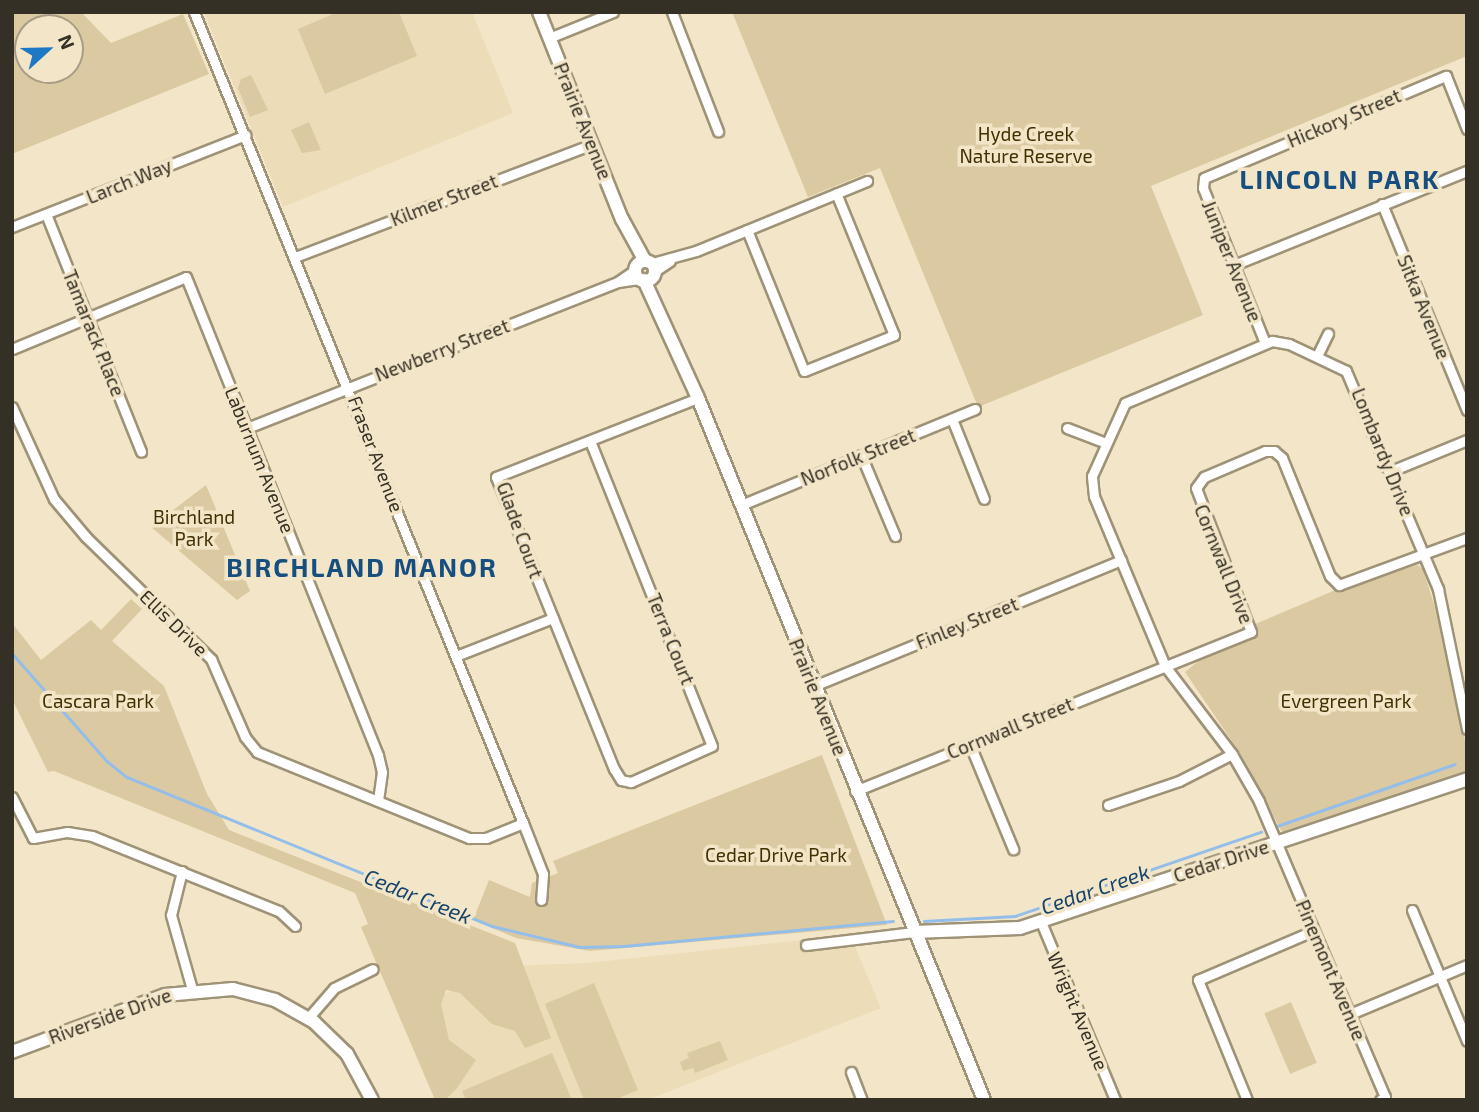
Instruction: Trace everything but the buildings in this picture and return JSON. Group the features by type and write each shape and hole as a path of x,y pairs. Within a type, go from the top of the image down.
{"main road":[{"name":"Prairie Avenue","path":"539,12 698,398 855,791 984,1100"},
{"name":"Cedar Drive","path":"913,932 993,932 1041,922 1467,779"},
{"name":"Riverside Drive","path":"12,1052 159,997 192,989 251,992 309,1017 347,1054 372,1100"}],"street":[{"name":"Fraser Avenue","path":"194,12 349,387 543,874 541,900"},
{"path":"550,37 613,12"},
{"path":"672,12 718,131"},
{"name":"Hickory Street","path":"1204,178 1446,76 1467,129"},
{"name":"Larch Way","path":"12,227 246,135"},
{"name":"Kilmer Street","path":"295,257 592,144"},
{"path":"1234,265 1467,171"},
{"name":"Juniper Avenue","path":"1204,178 1203,188 1265,343"},
{"name":"Newberry Street","path":"247,428 867,181"},
{"path":"747,230 804,371 894,335 836,193"},
{"name":"Sitka Avenue","path":"1382,204 1467,410"},
{"name":"Tamarack Place","path":"46,214 141,452"},
{"name":"Laburnum Avenue","path":"88,319 187,277 378,755 382,772 378,801"},
{"path":"12,349 88,319"},
{"path":"1317,356 1328,333"},
{"name":"Lombardy Drive","path":"1265,343 1284,342 1317,356 1351,376 1445,610 1467,729"},
{"path":"1265,343 1131,399 1120,410 1104,442 1091,485 1165,667 1232,754 1259,801 1275,843"},
{"name":"Glade Court","path":"621,780 496,477 698,398"},
{"name":"Ellis Drive","path":"12,407 54,499 93,544 211,659 253,748 474,839 523,823"},
{"name":"Norfolk Street","path":"741,505 975,409"},
{"path":"952,419 984,499"},
{"path":"1067,428 1104,442"},
{"path":"1391,471 1467,440"},
{"name":"Terra Court","path":"590,441 712,746 631,782 621,780"},
{"name":"Cornwall Drive","path":"1165,667 1251,632 1197,496 1198,482 1265,451 1280,455 1330,576 1339,585 1467,538"},
{"path":"861,455 895,536"},
{"name":"Finley Street","path":"814,686 1121,560"},
{"path":"456,656 552,618"},
{"name":"Cornwall Street","path":"855,791 1165,667"},
{"path":"970,745 1013,849"},
{"path":"1108,805 1180,781 1232,754"},
{"path":"12,797 27,832 36,838 62,832 87,834 279,911 295,926"},
{"name":"Pinemont Avenue","path":"1275,843 1350,1014 1382,1099"},
{"path":"182,872 171,915 192,989"},
{"path":"1412,910 1467,1041"},
{"name":"Wright Avenue","path":"1041,922 1115,1100"},
{"path":"1247,1100 1198,980 1313,931"},
{"name":"Cedar Drive","path":"806,945 913,932"},
{"path":"1350,1014 1467,965"},
{"path":"309,1017 334,988 373,969"},
{"path":"850,1072 862,1100"}],"shaded area":[{"path":"204,12 472,12 513,113 283,207"},
{"path":"850,935 881,1008 647,1100 439,1100 401,1013 508,966 587,963"}],"green space":[{"path":"12,12 83,14 14,14 14,84 84,84 84,15 111,43 183,14 209,74 12,154"},
{"path":"338,12 399,12 417,56 325,94 298,29"},
{"name":"Hyde Creek Nature Reserve","path":"732,12 1467,12 1467,56 1151,186 1203,315 978,407 880,168 808,197"},
{"path":"251,75 268,110 250,117 238,88 241,79"},
{"path":"309,122 321,150 302,153 291,130"},
{"name":"Birchland Park","path":"206,485 250,591 237,600 151,527"},
{"name":"Evergreen Park","path":"1417,565 1423,569 1442,630 1467,751 1467,774 1282,832 1242,756 1185,672 1207,654 1251,632 1253,625 1333,591"},
{"name":"Cascara Park","path":"131,599 142,609 112,641 164,686 207,794 229,830 515,943 551,1038 525,1048 515,1031 492,1024 460,993 446,990 441,1004 449,1040 476,1060 457,1088 445,1100 435,1100 361,927 368,924 355,893 54,771 48,772 12,699 12,623 41,660 91,620 101,630"},
{"name":"Cedar Drive Park","path":"822,755 887,925 590,951 516,938 473,920 489,880 530,897 532,883 558,873 553,861"},
{"path":"594,983 638,1090 614,1100 584,1100 545,1004"},
{"path":"1291,1002 1317,1063 1290,1074 1264,1013"},
{"path":"720,1041 728,1060 695,1073 693,1068 683,1071 680,1062 689,1058 687,1053"},
{"path":"552,1053 572,1100 466,1100 462,1091"}],"waterway":[{"name":"Cedar Creek","path":"12,653 107,761 127,777 492,926 580,947 624,946 893,921"},
{"name":"Cedar Creek","path":"1277,826 1455,764"},
{"name":"Cedar Creek","path":"924,921 1015,916 1261,832"}],"district":[{"name":"LINCOLN PARK","path":"1340,179"},
{"name":"BIRCHLAND MANOR","path":"362,567"}]}
